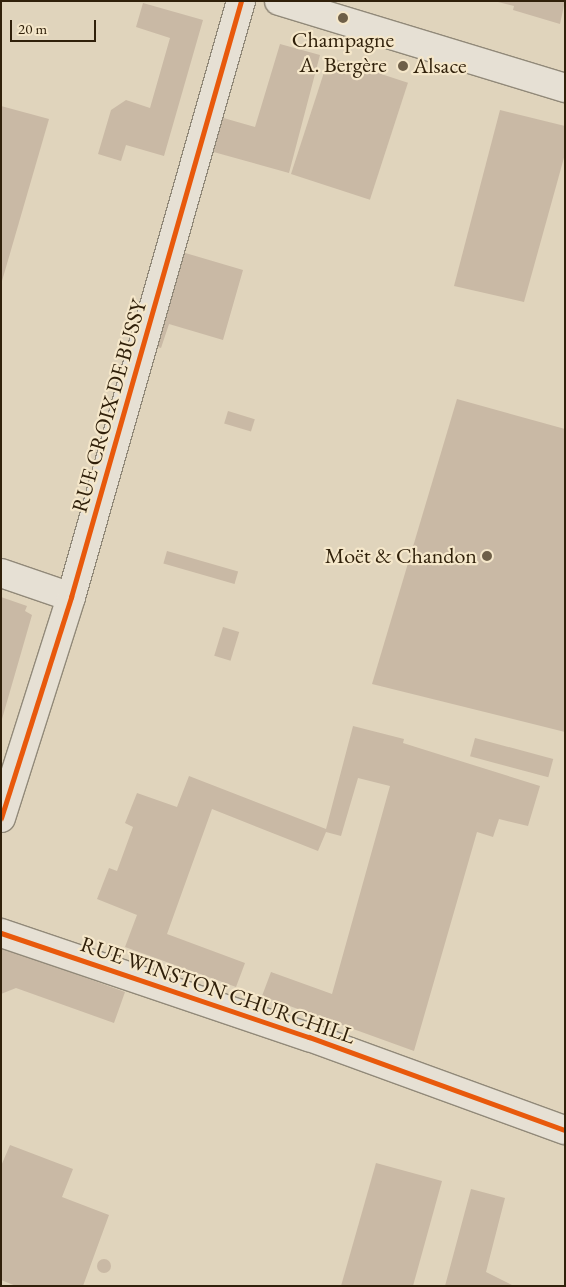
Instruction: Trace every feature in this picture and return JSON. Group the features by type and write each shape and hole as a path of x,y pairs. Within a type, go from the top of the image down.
{"street":[{"name":"RUE CROIX DE BUSSY","path":"1,818 71,597 241,1"},
{"path":"279,1 565,88"},
{"path":"1,573 71,597"},
{"name":"RUE WINSTON CHURCHILL","path":"1,933 309,1037 565,1130"}],"building":[{"path":"565,1 560,24 513,10 514,6 498,2"},
{"path":"143,3 203,20 164,156 126,145 121,161 98,154 111,110 126,100 150,108 170,38 136,27"},
{"path":"280,44 320,55 289,173 210,151 220,117 255,127"},
{"path":"329,57 408,83 370,200 291,174"},
{"path":"1,106 49,119 2,281 1,281"},
{"path":"500,110 565,126 565,154 524,302 454,286"},
{"path":"182,252 243,270 223,340 169,324 161,348 155,346"},
{"name":"Moёt & Chandon","path":"457,399 565,429 565,732 372,684"},
{"path":"228,411 255,419 251,432 224,423"},
{"path":"167,551 238,571 235,584 163,563"},
{"path":"1,597 27,606 25,611 32,615 2,719"},
{"path":"223,627 239,632 230,661 214,656"},
{"path":"353,726 404,739 403,743 540,786 528,826 499,819 493,837 477,832 414,1051 262,996 271,972 332,994 390,786 358,778 341,836 326,832 318,851 212,809 167,934 245,963 236,987 125,947 137,915 97,899 109,868 117,871 133,827 125,823 137,793 177,807 189,776 326,829"},
{"path":"475,738 553,759 548,777 470,756"},
{"path":"1,947 125,992 114,1023 16,988 1,994"},
{"path":"10,1145 73,1169 62,1197 109,1215 83,1286 16,1286 1,1280 1,1166"},
{"path":"376,1163 442,1181 413,1286 341,1286"},
{"path":"471,1189 505,1198 486,1272 514,1286 445,1286"},
{"path":"101,1259 107,1259 111,1266 107,1273 101,1273 97,1269 97,1263"}],"cycle path":[{"path":"1,818 71,597 241,1"},
{"path":"1,933 309,1037 565,1130"}],"place":[{"name":"Champagne A. Bergère","path":"343,18"},
{"name":"Alsace","path":"403,66"},
{"name":"Moёt & Chandon","path":"487,556"}]}
